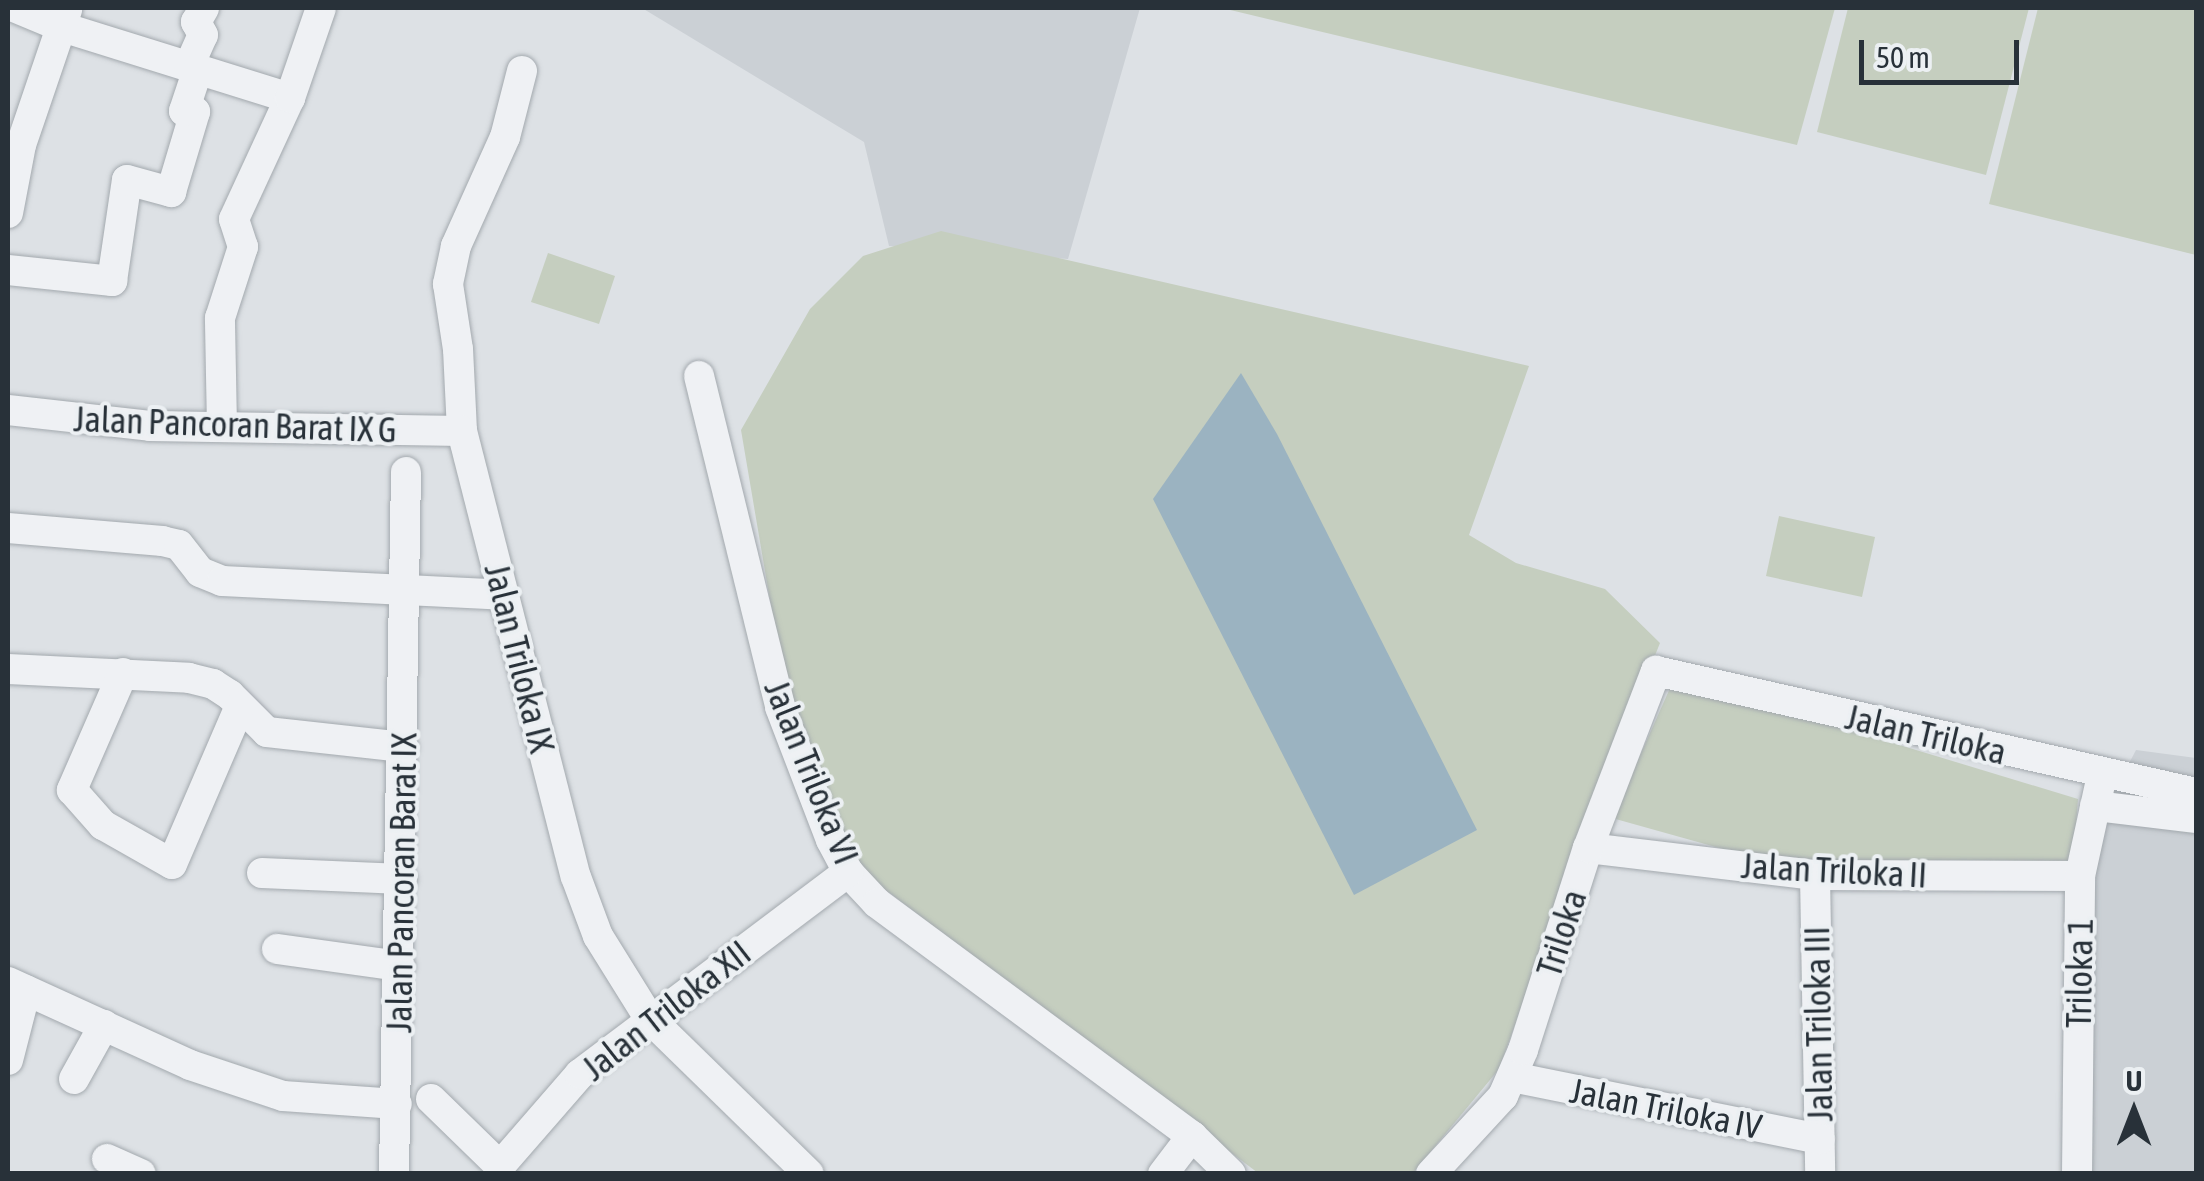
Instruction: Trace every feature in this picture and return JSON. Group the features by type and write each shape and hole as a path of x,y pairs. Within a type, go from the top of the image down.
{"street":[{"path":"16,8 65,17 194,68 290,98"},
{"path":"8,270 112,281 127,180 170,192 194,112 184,110 203,35 196,22 204,8"},
{"path":"222,427 220,318 244,247 234,219 290,98 321,8"},
{"path":"8,212 21,144 65,17"},
{"name":"Jalan Triloka IX","path":"522,71 490,181 451,262 448,284 458,349 462,430 581,894 598,936 649,1018 809,1174"},
{"name":"Jalan Triloka VI","path":"700,376 780,707 831,840 848,872 877,903 1192,1136 1231,1174"},
{"name":"Jalan Pancoran Barat IX G","path":"8,410 150,426 462,430"},
{"name":"Jalan Pancoran Barat IX","path":"394,1174 406,472"},
{"path":"8,528 162,541 179,546 200,572 222,581 504,595"},
{"path":"8,670 123,673 214,684 267,732 285,738 403,747"},
{"name":"Jalan Triloka","path":"1656,671 2196,793"},
{"name":"Triloka","path":"1431,1174 1494,1109 1512,1078 1588,848 1656,671"},
{"path":"123,673 72,790 103,825 172,864 240,706"},
{"name":"Triloka 1","path":"2077,1174 2080,876 2102,774"},
{"path":"2094,806 2196,818"},
{"name":"Jalan Triloka II","path":"1588,848 1815,875 2080,876"},
{"path":"262,872 402,878"},
{"name":"Jalan Triloka XII","path":"431,1099 500,1170 580,1074 649,1018 848,872"},
{"name":"Jalan Triloka III","path":"1815,875 1820,1174"},
{"path":"278,949 400,966"},
{"path":"8,1060 17,986 190,1066 283,1096 397,1104"},
{"path":"74,1079 104,1025"},
{"name":"Jalan Triloka IV","path":"1512,1078 1820,1139"},
{"path":"1163,1174 1192,1136"},
{"path":"107,1159 141,1174"}],"shaded area":[{"path":"642,8 1140,8 1068,259 889,246 864,142"},
{"path":"2136,750 2196,758 2196,1173 2081,1174 2085,848"}],"green space":[{"path":"1222,8 1835,8 1797,145"},
{"path":"1848,8 2029,8 1986,175 1817,132"},
{"path":"2038,8 2196,8 2196,255 1989,204"},
{"path":"941,231 1529,366 1469,535 1516,563 1605,589 1660,643 1588,823 1499,1069 1413,1173 1258,1173 862,872 792,730 741,430 810,309 863,256"},
{"path":"548,253 615,276 599,324 531,302"},
{"path":"1779,516 1875,537 1862,597 1766,576"},
{"path":"1675,677 2078,799 2073,867 1855,886 1612,818"}],"water":[{"path":"1241,373 1277,434 1477,830 1354,895 1153,499"}]}
